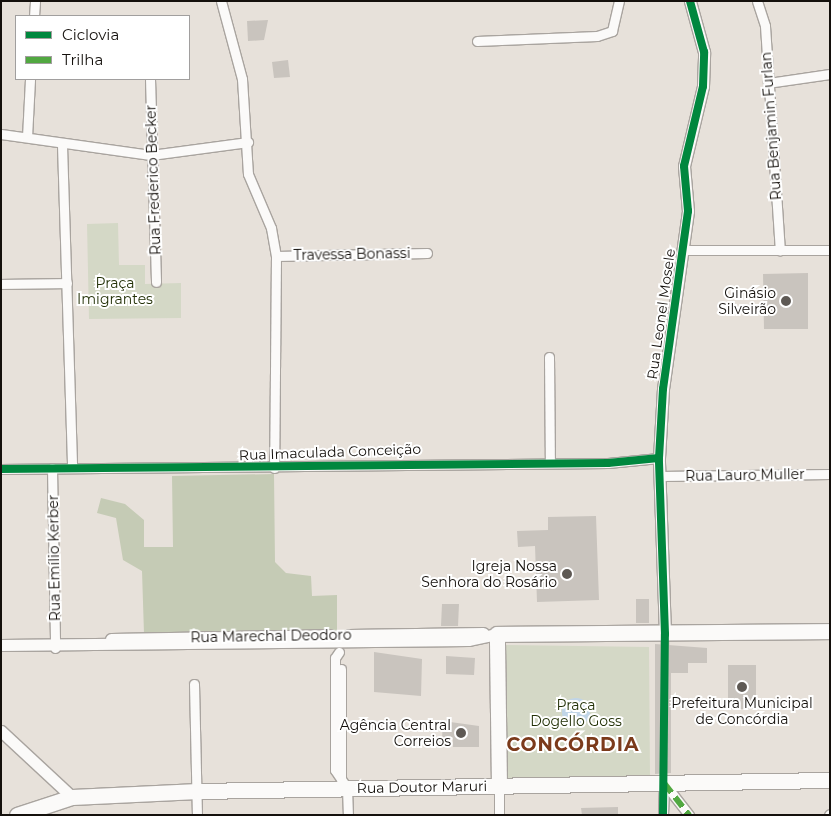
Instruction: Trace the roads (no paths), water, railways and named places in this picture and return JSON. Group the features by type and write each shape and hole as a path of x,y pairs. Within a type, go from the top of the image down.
{"main road":[{"name":"Rua Marechal Deodoro","path":"497,634 830,632"},
{"path":"497,634 499,786"},
{"name":"Rua Doutor Maruri","path":"17,815 72,797 344,783 499,786 830,780"}],"street":[{"path":"34,15 35,1"},
{"path":"221,1 242,79 248,142 248,174 271,228 276,256 274,468"},
{"path":"478,42 597,36 612,31 619,1"},
{"name":"Rua Leonel Mosele","path":"665,634 659,458 663,389 688,211 684,166 703,86 704,52 690,1"},
{"name":"Rua Benjamin Furlan","path":"757,1 765,26 780,251"},
{"path":"768,83 830,74"},
{"path":"27,137 30,80"},
{"name":"Rua Frederico Becker","path":"150,80 156,282"},
{"path":"1,134 27,137 62,145 151,155 248,142"},
{"path":"62,145 72,468"},
{"path":"682,250 830,250"},
{"name":"Travessa Bonassi","path":"276,256 427,253"},
{"path":"1,284 67,283"},
{"path":"549,357 550,463"},
{"name":"Rua Imaculada Conceição","path":"1,469 274,468 550,463 659,458"},
{"name":"Rua Emílio Kerber","path":"52,468 52,645"},
{"name":"Rua Lauro Muller","path":"660,476 830,474"},
{"name":"Rua Marechal Deodoro","path":"1,645 339,643 497,634"},
{"path":"339,643 344,783 348,815"},
{"path":"194,684 198,790 197,815"},
{"path":"1,731 72,797"},
{"path":"663,815 664,783"},
{"path":"664,783 690,815"},
{"path":"499,786 499,815"}],"water":[{"path":"576,698 586,702 590,712 586,722 576,726 566,722 562,712 566,702"}],"tunnel":[{"path":"664,783 665,634"}],"place":[{"name":"Ginásio Silveirão","path":"786,301"},
{"name":"Igreja Nossa Senhora do Rosário","path":"567,574"},
{"name":"Prefeitura Municipal de Concórdia","path":"742,687"},
{"name":"Agência Central Correios","path":"461,733"}],"district":[{"name":"CONCÓRDIA","path":"573,745"}],"park label":[{"name":"Praça Imigrantes","path":"115,292"},
{"name":"Praça Dogello Goss","path":"576,714"}]}
